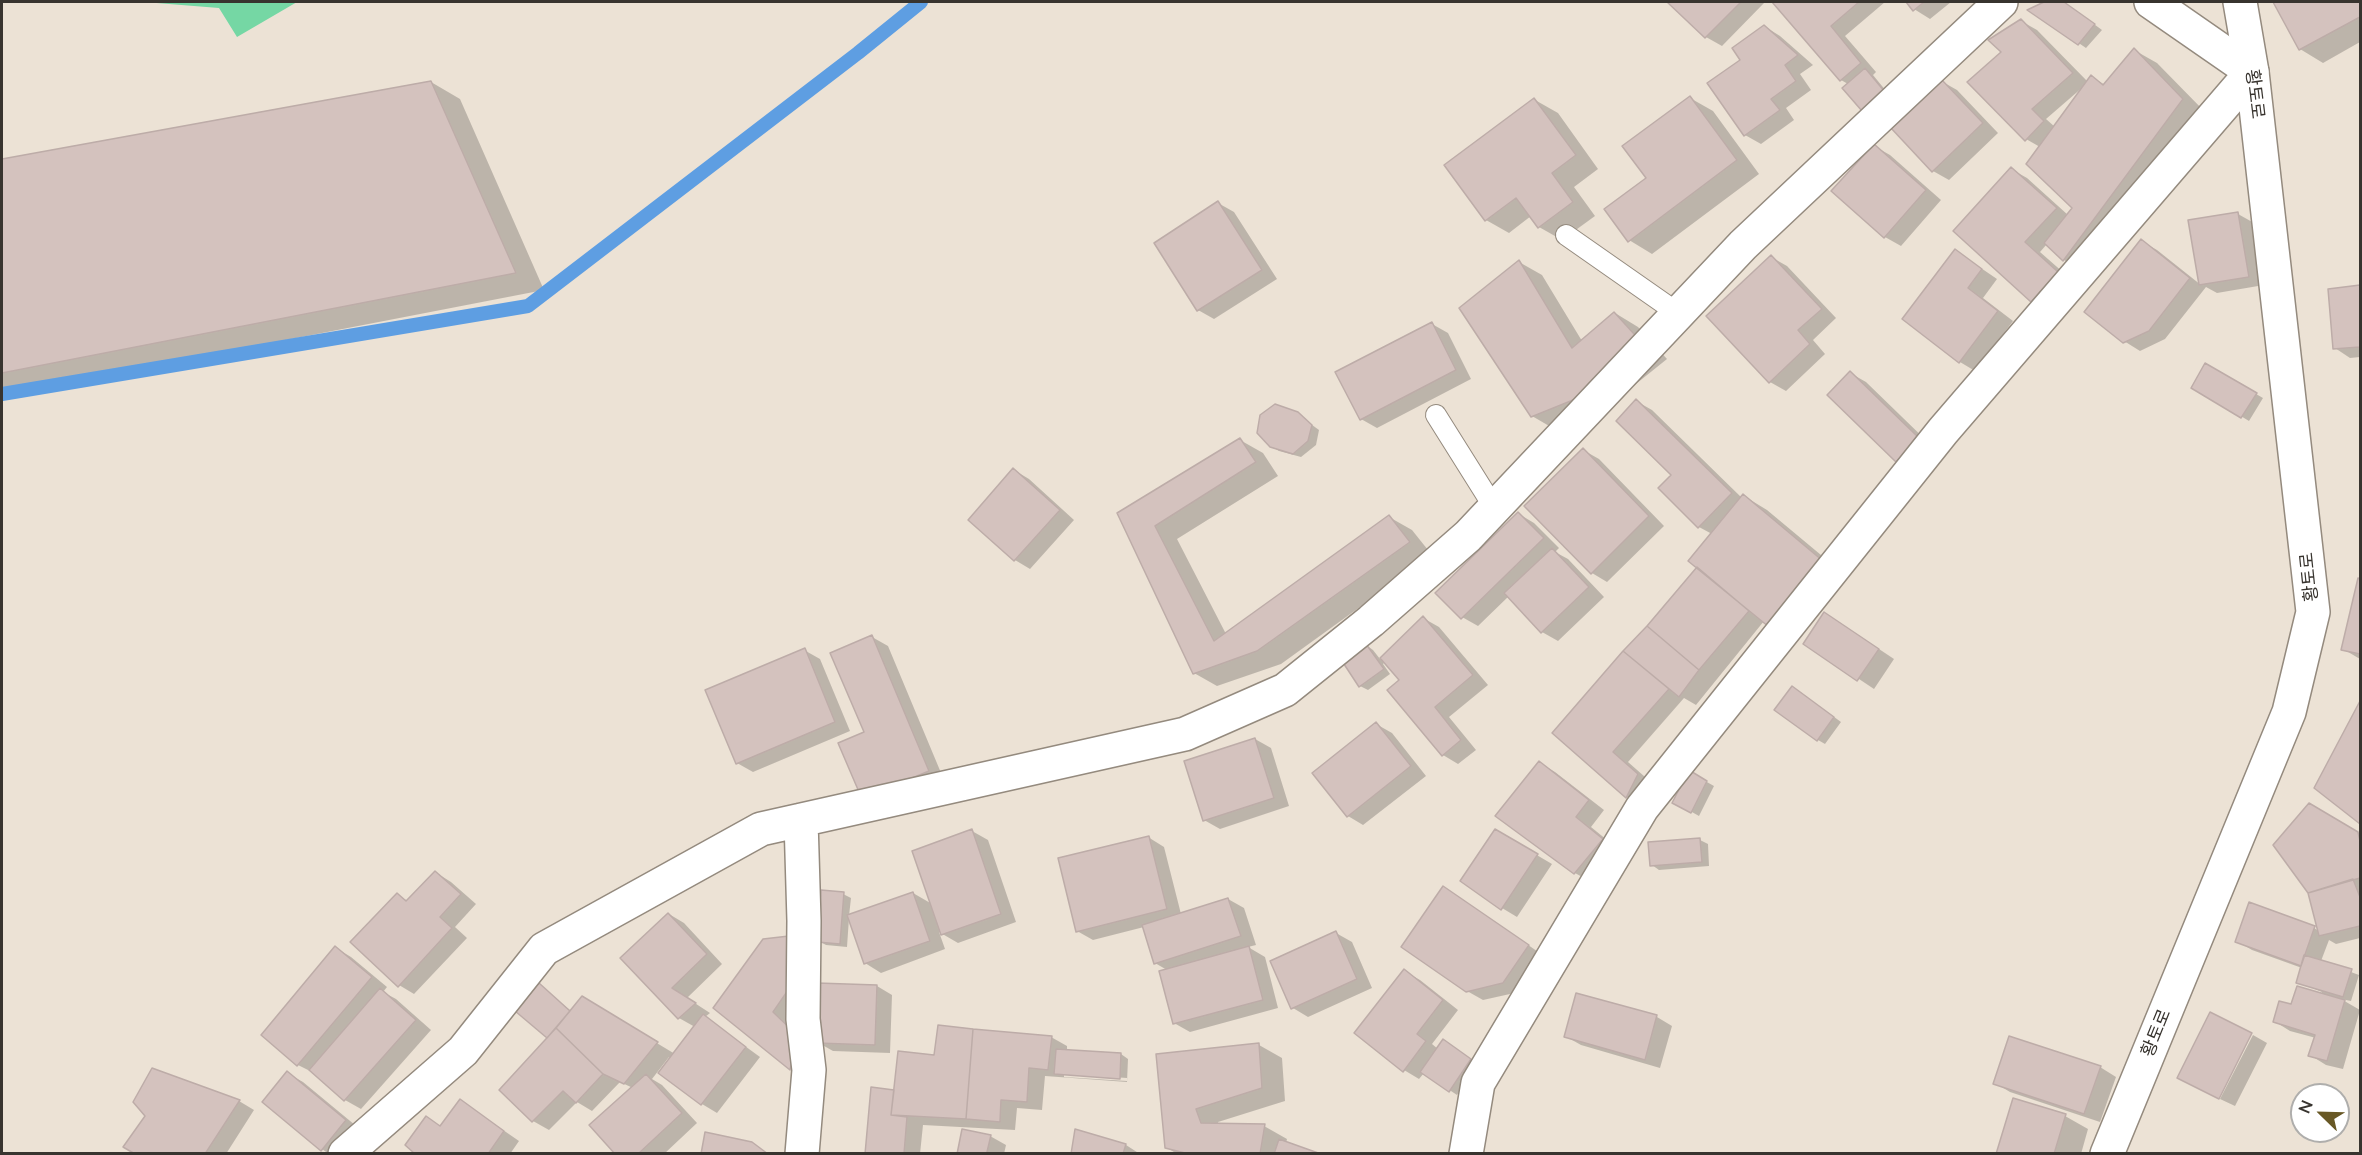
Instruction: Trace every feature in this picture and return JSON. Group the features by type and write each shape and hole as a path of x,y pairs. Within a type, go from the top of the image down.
{"street":[{"path":"345,1154 463,1051 544,949 762,829 1185,734 1284,690 1371,621 1468,536 1743,246 2001,2"},
{"path":"1466,1154 1478,1083 1642,808 1943,431 2252,72 2151,2"},
{"name":"황토로","path":"2107,1154 2289,712 2313,612 2252,72 2240,2"},
{"path":"801,820 804,921 803,1019 809,1070 802,1154"}],"lane":[{"path":"1566,235 1679,314"},
{"path":"1436,415 1495,509"}],"green space":[{"path":"144,2 297,2 237,37 219,8"}],"building":[{"path":"1667,2 1741,2 1705,38"},
{"path":"1772,2 1859,2 1831,26 1861,63 1840,81"},
{"path":"1906,2 1924,2 1913,11"},
{"path":"2044,2 2064,2 2095,24 2078,45 2027,10"},
{"path":"2273,2 2360,2 2360,17 2299,50"},
{"path":"2021,19 2073,73 2032,109 2044,121 2025,141 1967,82 2001,52 1988,40"},
{"path":"1764,25 1798,55 1785,65 1796,81 1771,99 1780,110 1744,136 1707,83 1740,60 1732,48"},
{"path":"2134,48 2183,99 2063,261 2044,243 2072,208 2026,164 2091,75 2103,85"},
{"path":"1865,68 1885,92 1862,111 1842,88"},
{"path":"1941,79 1983,123 1932,172 1890,127"},
{"path":"431,81 516,273 2,373 2,159"},
{"path":"1690,96 1737,160 1628,242 1604,209 1646,178 1622,146"},
{"path":"1534,98 1576,155 1552,173 1573,202 1538,228 1516,198 1485,221 1444,165"},
{"path":"1874,144 1926,190 1884,238 1831,191"},
{"path":"2011,167 2057,208 2025,242 2058,272 2031,302 1953,231"},
{"path":"1218,201 1262,270 1197,311 1154,243"},
{"path":"2238,212 2249,277 2199,285 2188,220"},
{"path":"2141,239 2190,278 2149,331 2123,343 2084,312"},
{"path":"1955,249 1982,269 1968,288 1998,311 1959,363 1902,319"},
{"path":"1771,255 1822,309 1798,330 1810,344 1769,383 1706,316"},
{"path":"1519,260 1572,348 1614,312 1645,346 1583,396 1531,417 1459,308"},
{"path":"2360,285 2360,347 2333,349 2328,289"},
{"path":"1432,322 1456,370 1360,420 1335,372"},
{"path":"2205,363 2257,393 2241,418 2191,388"},
{"path":"1850,371 1919,438 1896,462 1827,395"},
{"path":"1636,399 1732,493 1698,528 1658,488 1671,475 1616,421"},
{"path":"1275,404 1298,412 1312,425 1308,441 1293,454 1270,447 1257,433 1260,415"},
{"path":"1240,438 1256,462 1155,526 1214,641 1389,515 1410,542 1257,651 1193,674 1117,513"},
{"path":"1583,448 1649,516 1591,574 1524,506"},
{"path":"1013,468 1060,510 1014,561 968,520"},
{"path":"1743,494 1823,561 1769,627 1688,561"},
{"path":"1518,512 1544,538 1461,619 1435,593"},
{"path":"1552,548 1589,587 1541,633 1504,593"},
{"path":"1697,567 1749,611 1699,670 1647,626"},
{"path":"2358,578 2360,579 2360,654 2341,650"},
{"path":"1824,612 1879,649 1857,681 1803,644"},
{"path":"1423,616 1473,675 1435,707 1461,740 1442,756 1387,690 1399,680 1380,658"},
{"path":"1647,626 1699,670 1679,697 1623,651"},
{"path":"872,635 929,771 862,799 838,743 864,732 830,653"},
{"path":"1366,644 1384,669 1359,687 1342,661"},
{"path":"805,648 835,722 736,764 705,690"},
{"path":"1623,651 1669,689 1613,752 1638,774 1626,798 1552,733"},
{"path":"1792,686 1834,717 1817,741 1774,710"},
{"path":"2360,701 2360,824 2314,788"},
{"path":"1376,722 1411,766 1347,817 1312,773"},
{"path":"1255,738 1274,798 1203,821 1184,761"},
{"path":"1539,761 1589,800 1576,817 1603,839 1574,874 1495,816"},
{"path":"1689,770 1707,781 1691,813 1672,803"},
{"path":"2309,803 2358,832 2360,878 2308,893 2273,845"},
{"path":"972,829 1001,914 941,935 912,851"},
{"path":"1495,829 1538,854 1501,910 1460,881"},
{"path":"1149,836 1167,909 1076,932 1058,858"},
{"path":"1700,838 1702,862 1650,866 1648,842"},
{"path":"435,871 461,894 440,917 452,928 398,987 350,942 397,893 406,901"},
{"path":"2353,879 2360,897 2360,926 2319,936 2308,893"},
{"path":"1443,886 1529,945 1503,983 1466,992 1401,947"},
{"path":"821,890 844,892 840,944 817,942"},
{"path":"913,892 930,941 864,964 847,915"},
{"path":"1228,898 1241,936 1154,964 1142,925"},
{"path":"2249,902 2315,926 2301,966 2235,942"},
{"path":"668,913 707,954 672,988 696,1003 678,1019 620,958"},
{"path":"1336,931 1357,979 1291,1009 1270,961"},
{"path":"789,936 793,983 773,1012 797,1035 790,1070 713,1008 763,939"},
{"path":"335,946 372,977 297,1066 261,1035"},
{"path":"1249,946 1263,1000 1173,1024 1159,971"},
{"path":"2304,955 2352,969 2343,997 2296,983"},
{"path":"1404,969 1443,1000 1417,1034 1426,1041 1403,1072 1354,1033"},
{"path":"539,983 570,1011 547,1038 515,1011"},
{"path":"817,983 877,985 875,1045 816,1043"},
{"path":"2297,986 2345,1000 2327,1061 2308,1056 2315,1035 2273,1022 2279,1001 2291,1004"},
{"path":"380,988 416,1020 344,1101 309,1070"},
{"path":"1576,993 1657,1015 1645,1060 1564,1037"},
{"path":"582,996 658,1042 624,1084 603,1074 556,1028"},
{"path":"2210,1012 2252,1033 2219,1099 2177,1078"},
{"path":"703,1014 746,1047 701,1105 658,1073"},
{"path":"938,1025 973,1029 966,1119 891,1115 898,1051 934,1055"},
{"path":"556,1028 603,1074 576,1103 563,1091 532,1122 499,1090"},
{"path":"973,1029 1052,1036 1048,1070 1029,1068 1027,1102 1001,1100 1000,1122 966,1119"},
{"path":"2009,1036 2101,1066 2084,1114 1993,1084"},
{"path":"1443,1039 1471,1059 1449,1092 1420,1072"},
{"path":"1259,1043 1262,1088 1196,1109 1201,1123 1265,1124 1260,1154 1189,1154 1165,1148 1156,1054"},
{"path":"1056,1049 1121,1053 1120,1079 1054,1074"},
{"path":"152,1068 240,1100 205,1154 135,1154 123,1147 145,1116 133,1102"},
{"path":"287,1071 346,1120 321,1151 262,1102"},
{"path":"646,1074 682,1113 638,1154 615,1154 589,1125"},
{"path":"871,1087 894,1090 891,1115 907,1117 904,1154 865,1154"},
{"path":"2013,1098 2066,1114 2054,1154 1996,1154"},
{"path":"460,1099 504,1131 488,1154 415,1154 405,1145 426,1116 440,1126"},
{"path":"962,1129 991,1135 987,1152 993,1154 957,1154"},
{"path":"1075,1129 1126,1144 1123,1154 1071,1154"},
{"path":"705,1132 752,1142 768,1154 701,1154"},
{"path":"1279,1139 1321,1154 1274,1154"}],"waterway":[{"path":"2,394 528,306 921,2"}]}
